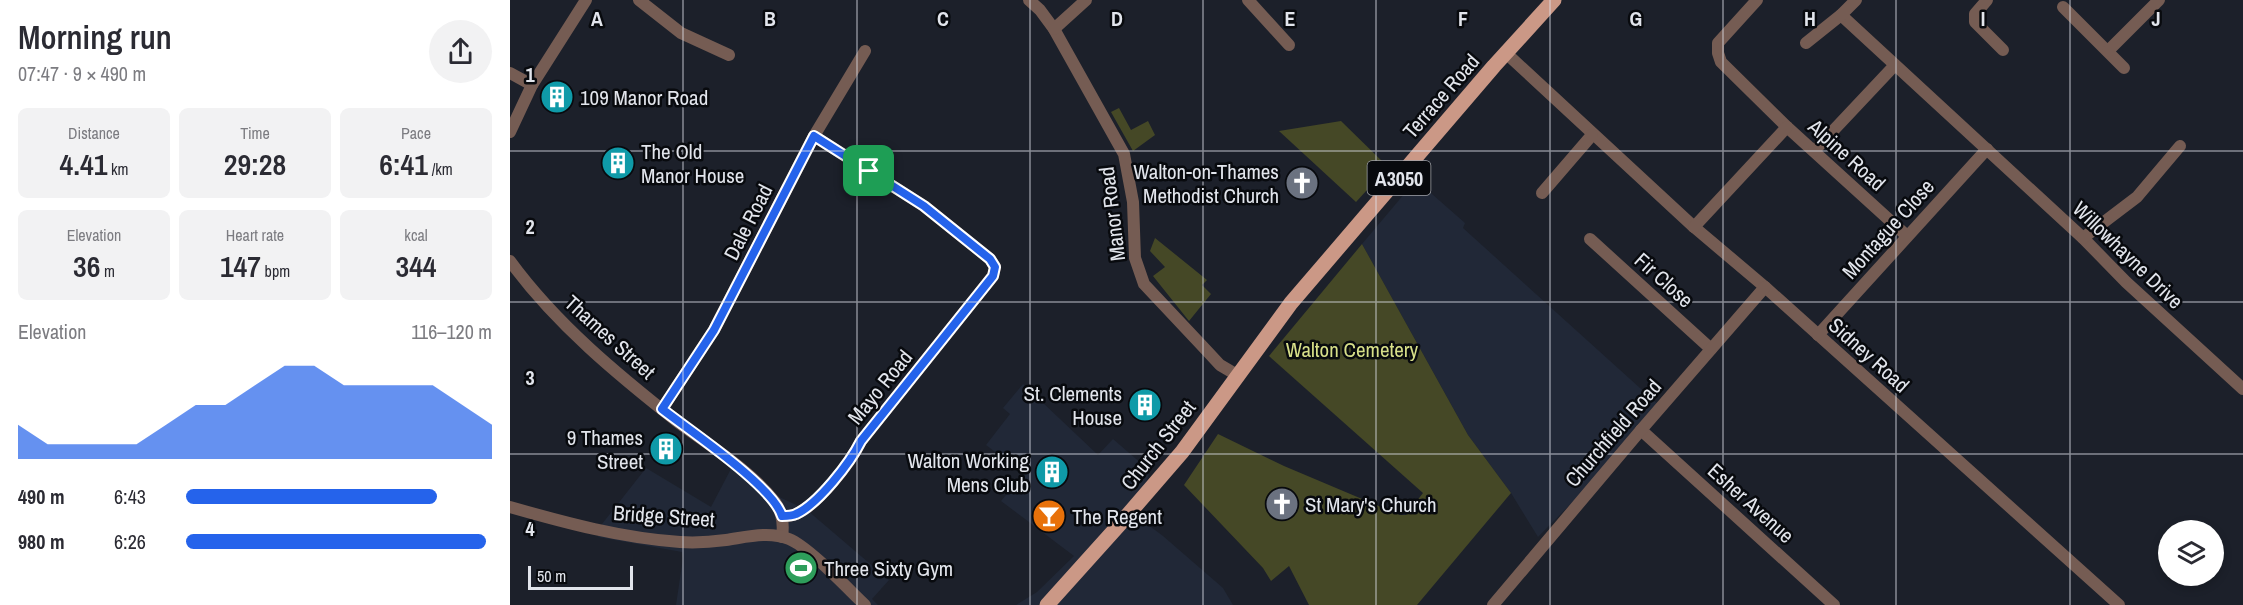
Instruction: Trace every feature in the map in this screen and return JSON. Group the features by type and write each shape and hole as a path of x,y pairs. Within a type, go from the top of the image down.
{"main road":[{"name":"Terrace Road","path":"1291,303 1552,1"},
{"name":"Church Street","path":"1047,605 1182,452 1291,303"}],"street":[{"path":"510,132 532,85 586,0"},
{"path":"639,0 681,33 729,55"},
{"name":"Manor Road","path":"1029,0 1040,10 1054,29 1124,154 1133,202 1135,258 1144,284 1220,365 1237,375"},
{"path":"1054,29 1086,0"},
{"path":"1248,0 1289,45"},
{"name":"Alpine Road","path":"1757,0 1718,43 1721,62 1787,127 1907,236"},
{"path":"1806,43 1856,0"},
{"path":"1987,0 1975,14 1974,22 2003,50"},
{"path":"2108,51 2159,0"},
{"path":"2063,6 2124,68"},
{"name":"Willowhayne Drive","path":"1841,15 2083,238 2126,282 2240,381"},
{"name":"Dale Road","path":"662,409 714,330 814,136 866,51"},
{"name":"Sidney Road","path":"1507,54 1694,227 1765,287 2118,605"},
{"path":"1814,151 1894,66"},
{"path":"510,73 532,85"},
{"name":"Alpine Road","path":"1694,227 1787,127"},
{"path":"1542,193 1592,135"},
{"name":"Mayo Road","path":"782,516 796,514 827,488 856,452 861,441 993,276 995,267 990,259 924,206 814,136"},
{"path":"2083,238 2137,197 2180,146"},
{"name":"Montague Close","path":"1818,335 1986,149"},
{"name":"Fir Close","path":"1590,239 1711,349"},
{"name":"Thames Street","path":"510,261 560,320 662,409 759,485 777,506 782,516"},
{"name":"Churchfield Road","path":"1493,605 1765,287"},
{"name":"Esher Avenue","path":"1641,430 1827,602"},
{"name":"Bridge Street","path":"510,507 588,528 639,538 694,542 765,535 782,537 794,541 808,552 865,605"},
{"path":"782,516 782,537"}],"shaded area":[{"path":"1416,180 1465,223 1463,228 1661,407 1625,449 1538,537 1511,493 1468,435 1362,244"},
{"path":"1023,384 1098,455 1113,439 1150,471 1135,515 1223,588 1233,605 1016,605 1037,592 1074,556 1001,501 1024,474 986,445 1010,414 1003,408"},
{"path":"733,465 762,489 807,510 889,580 872,599 878,605 676,605 682,552 598,537 602,524 646,468 711,507"}],"green space":[{"path":"1119,108 1131,130 1148,121 1155,135 1133,151 1111,112"},
{"path":"1341,121 1388,167 1356,202 1279,131"},
{"path":"1155,238 1207,280 1202,285 1211,294 1189,321 1153,276 1165,267 1150,251"},
{"name":"Walton Cemetery","path":"1362,244 1468,435 1511,493 1417,605 1309,605 1289,566 1271,581 1263,568 1184,485 1218,434 1284,466 1400,515 1406,515 1423,493 1269,356"}],"place":[{"name":"109 Manor Road","path":"557,97"},
{"name":"The Old Manor House","path":"618,163"},
{"name":"Walton-on-Thames Methodist Church","path":"1302,183"},
{"name":"St. Clements House","path":"1145,405"},
{"name":"9 Thames Street","path":"666,449"},
{"name":"Walton Working Mens Club","path":"1052,472"},
{"name":"St Mary's Church","path":"1282,504"},
{"name":"The Regent","path":"1049,516"},
{"name":"Three Sixty Gym","path":"801,568"}],"route":[{"path":"814,136 869,171 924,206 990,259 995,271 861,441 856,452 827,488 796,514 782,516 766,491 662,409 714,330 814,136"}]}
